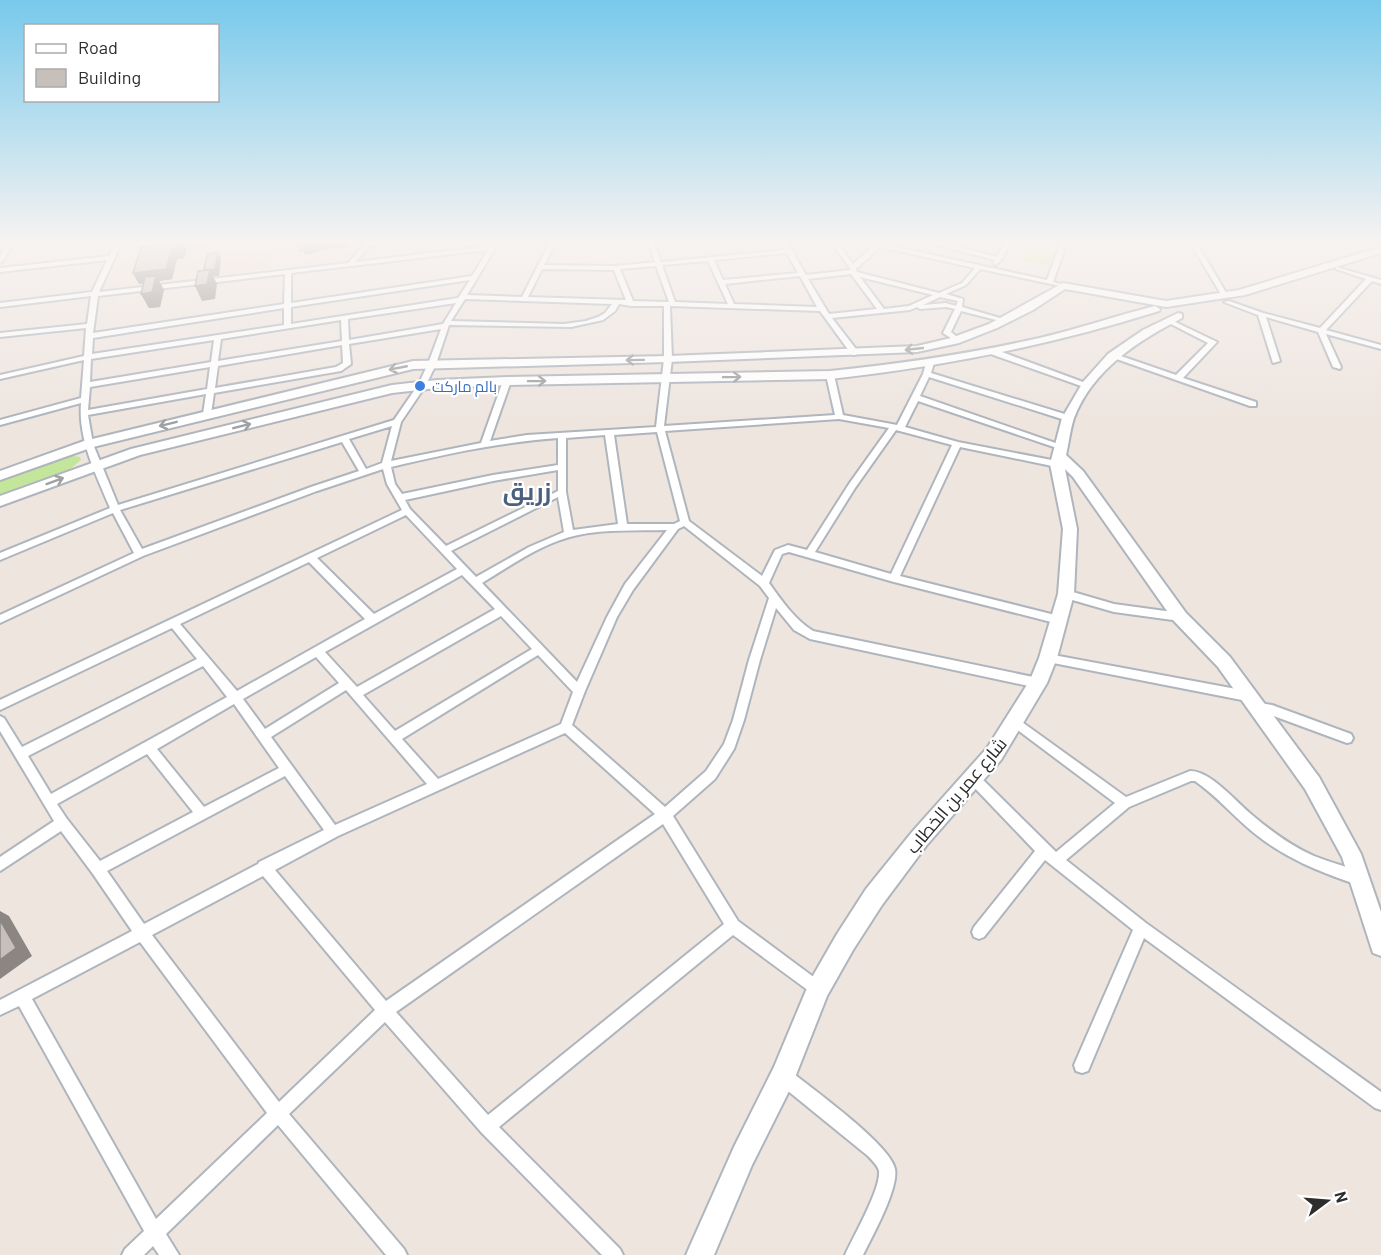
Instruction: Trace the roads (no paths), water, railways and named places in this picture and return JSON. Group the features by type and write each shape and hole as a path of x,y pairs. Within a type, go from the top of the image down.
{"street":[{"path":"0,305 38,301"},
{"path":"93,301 84,413 89,444 115,509 141,554"},
{"path":"287,326 288,301"},
{"path":"90,336 312,301"},
{"path":"0,377 89,357 446,301"},
{"path":"461,301 447,324 422,386 397,422 386,465 391,484 407,511 579,691"},
{"path":"560,301 822,309"},
{"path":"669,301 668,359 660,428 680,524"},
{"path":"730,301 732,306"},
{"path":"818,301 855,353"},
{"path":"875,301 882,311"},
{"path":"910,308 925,301"},
{"path":"957,340 947,333 959,308 960,301"},
{"path":"0,476 89,444 388,370 432,364 668,359 917,349 957,340 1042,301"},
{"path":"1131,301 1158,307 1178,307 1182,311 1176,317 1213,342 1178,378"},
{"path":"0,501 96,465 148,449 392,389 507,381 830,375 928,369 991,351 1089,329 1158,307 1213,301"},
{"name":"شارع عمر بن الخطاب","path":"700,1255 743,1156 783,1076 818,989 874,897 919,839 974,779 1015,722 1038,683 1048,658 1066,594 1070,529 1058,455 1068,418 1087,385 1112,356 1147,332 1176,317 1222,301"},
{"path":"1230,301 1261,314 1381,347"},
{"path":"1321,331 1350,301"},
{"path":"86,385 447,324 564,326 581,324 604,317 613,310 616,303"},
{"path":"829,316 940,305 1004,320"},
{"path":"1147,332 1149,316 1158,307"},
{"path":"1261,314 1276,361"},
{"path":"84,413 338,369 347,364 344,317"},
{"path":"0,335 90,326"},
{"path":"1321,331 1337,367"},
{"path":"207,414 218,337"},
{"path":"991,351 1087,385"},
{"path":"1112,356 1253,404"},
{"path":"809,554 852,486 897,428 928,369"},
{"path":"928,369 1068,418"},
{"path":"830,375 839,417"},
{"path":"485,444 507,381"},
{"path":"915,397 1058,455 1077,474 1180,617 1224,662 1250,701 1312,783 1351,854 1381,945"},
{"path":"0,423 85,399"},
{"path":"0,619 141,554 364,472 386,465 485,444 562,435 839,417 897,428 957,444 1058,455"},
{"path":"0,557 115,509 397,422"},
{"path":"609,432 623,528"},
{"path":"562,435 562,492 568,534"},
{"path":"344,438 364,472"},
{"path":"894,578 957,444"},
{"path":"399,498 493,478 561,467"},
{"path":"445,550 562,492"},
{"path":"0,705 407,511"},
{"path":"0,1008 333,832 567,727 579,691 612,617 629,587 680,524"},
{"path":"476,582 513,560 568,534 680,524 764,584 798,627 825,639 1038,683"},
{"path":"764,584 778,552 782,549 794,549 894,578 1059,620"},
{"path":"310,557 372,619"},
{"path":"49,802 236,699 372,619 464,570"},
{"path":"1066,594 1114,608 1180,617"},
{"path":"131,1255 277,1112 386,1011 665,815 699,787 716,768 728,749 738,726 752,668 774,598"},
{"path":"263,736 502,610"},
{"path":"174,623 236,699 333,832"},
{"path":"395,737 540,649"},
{"path":"318,651 436,785"},
{"path":"1048,658 1250,701 1347,738"},
{"path":"20,754 204,661"},
{"path":"0,721 62,823 141,932 277,1112 398,1255"},
{"path":"1015,722 1125,803"},
{"path":"567,727 665,815 733,926 818,989"},
{"path":"149,748 201,814"},
{"path":"98,870 288,770"},
{"path":"979,932 1049,856 1125,803 1183,777 1197,776 1265,834 1291,851 1312,862 1361,880"},
{"path":"974,779 1049,856 1141,928 1381,1102"},
{"path":"0,865 62,823"},
{"path":"264,867 487,1126 614,1255"},
{"path":"487,1126 733,926"},
{"path":"1083,1065 1141,928"},
{"path":"22,996 154,1232 170,1255"},
{"path":"783,1076 874,1150 885,1164 888,1172 884,1188 854,1255"}],"place":[{"name":"بالم ماركت","path":"420,386"}],"district":[{"name":"زريق","path":"527,490"}]}
